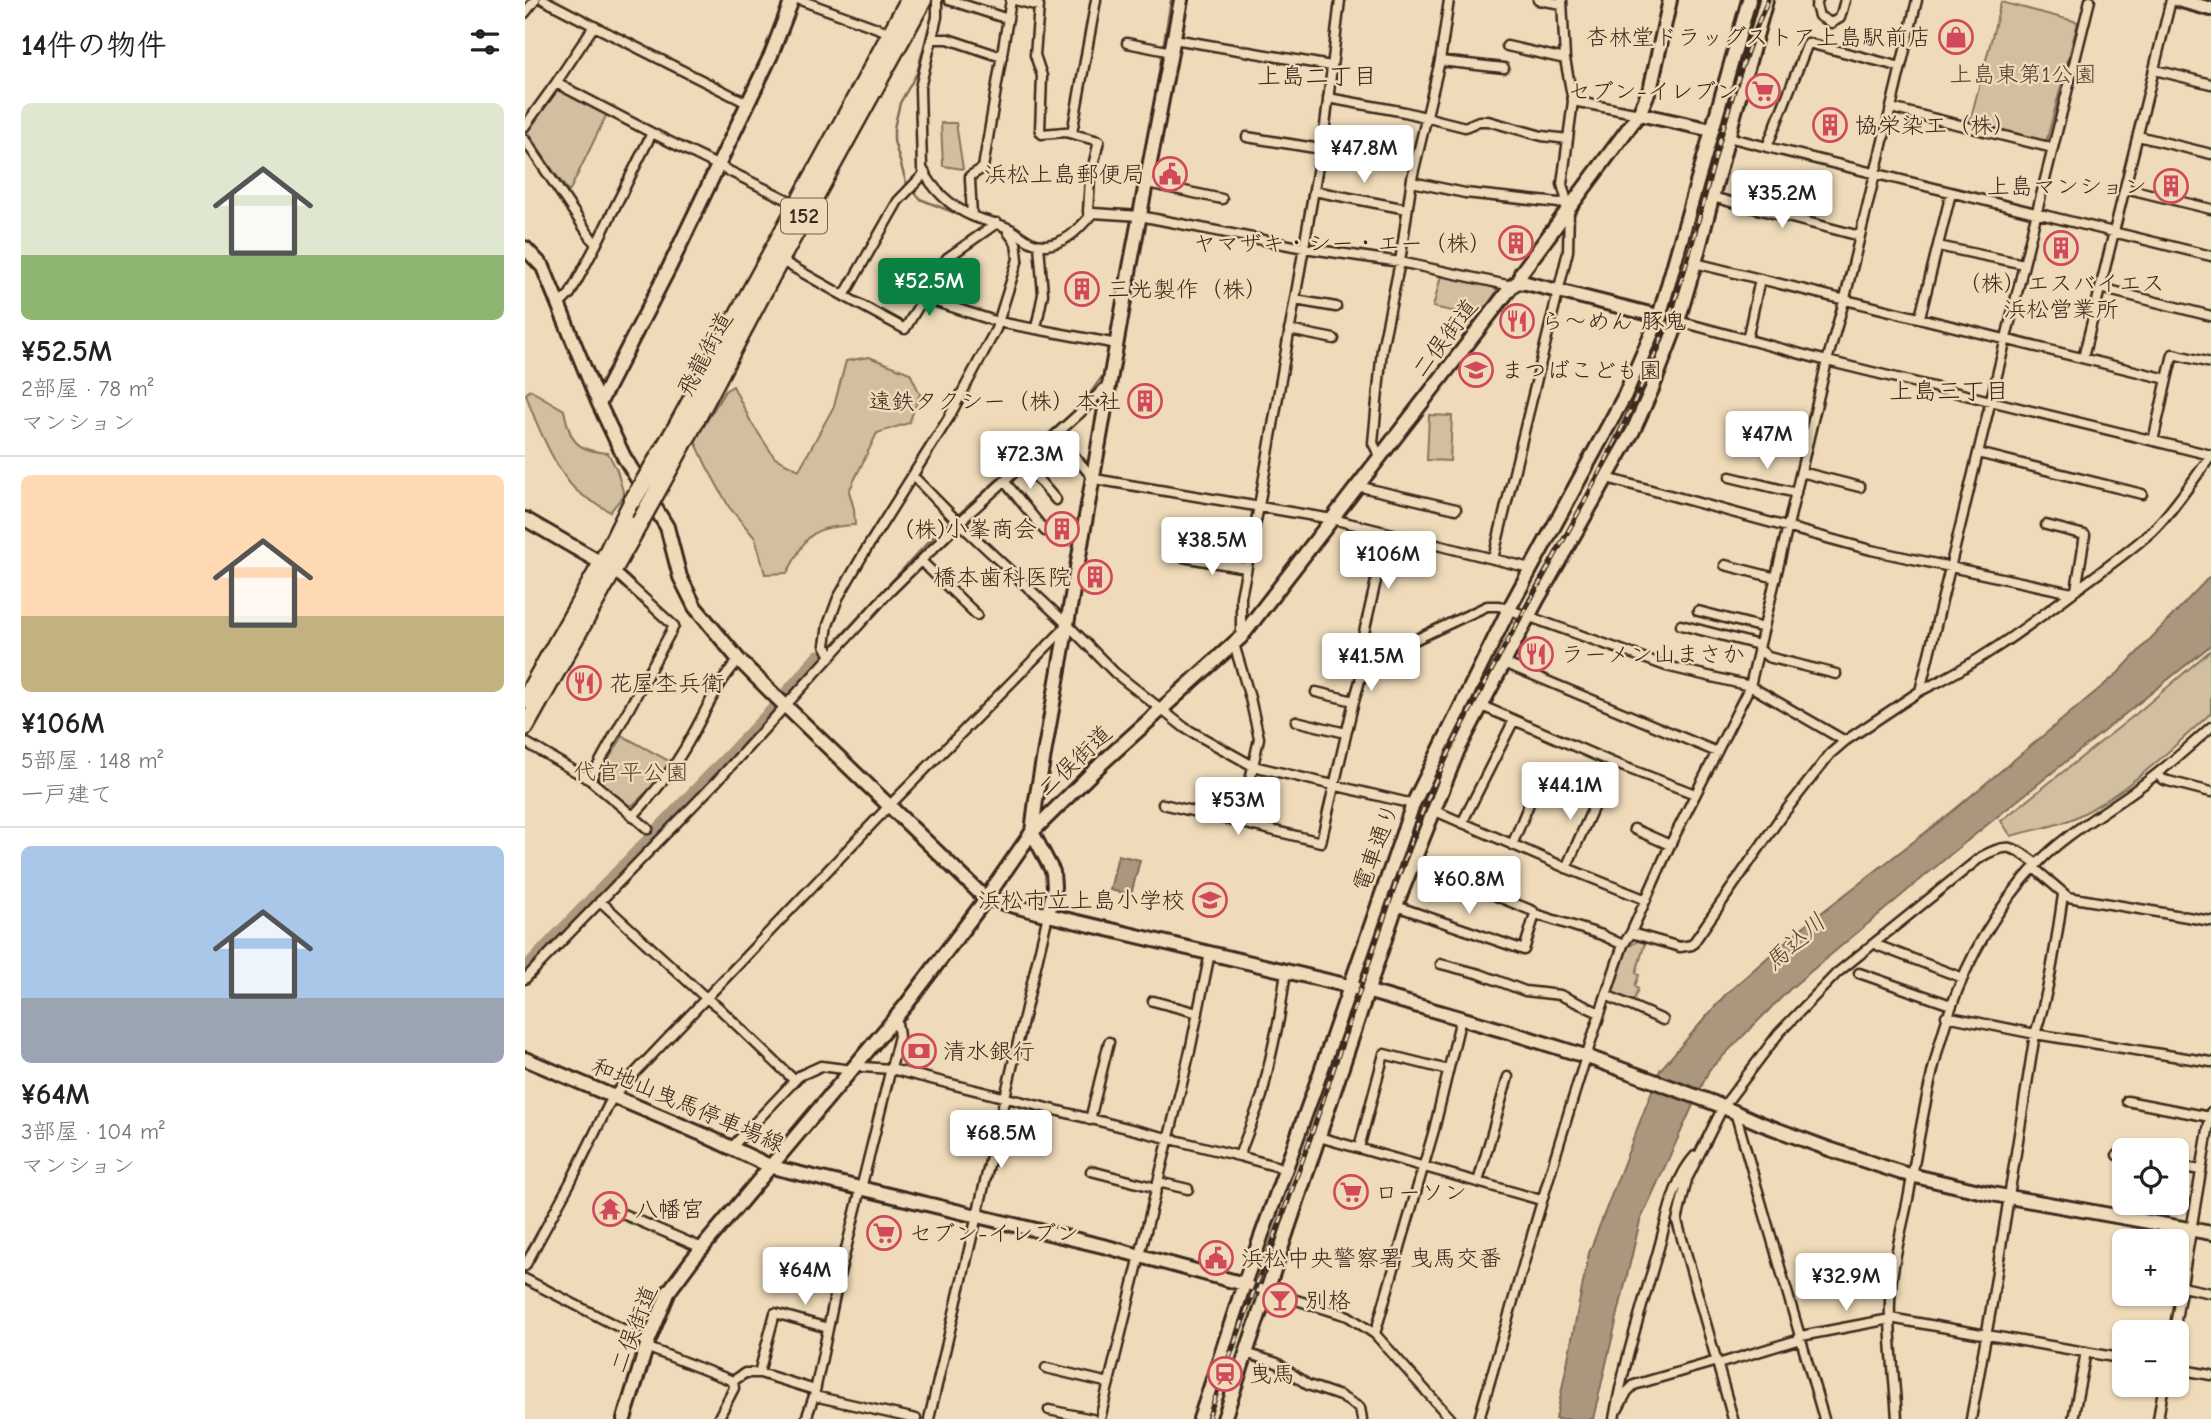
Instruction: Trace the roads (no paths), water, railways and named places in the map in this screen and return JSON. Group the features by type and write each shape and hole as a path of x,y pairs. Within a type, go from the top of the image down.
{"highway":[{"name":"飛龍街道","path":"525,699 608,567 640,522 682,431 796,204 909,0"},
{"name":"飛龍街道","path":"525,727 608,567 633,500 682,431 923,0"}],"street":[{"path":"525,13 535,0"},
{"path":"544,0 747,103"},
{"path":"599,404 669,268 771,55 792,0"},
{"path":"800,0 891,33"},
{"path":"937,0 937,17 920,88 922,161 925,173 953,206 972,216 999,224 1031,243 1055,243 1067,238 1084,226 1090,216 1098,213 1136,216 1304,248 1400,262 1558,291 2211,456 2151,531 2074,592 2002,644 1968,666 1920,691 1846,741 1813,775 1692,945 1680,947 1631,933"},
{"path":"949,0 1008,19"},
{"path":"972,216 970,176 983,167 1013,0 1039,6 1035,55 1042,76 1040,131 1042,134 1060,131 1072,133 1099,141 1090,178 1090,216"},
{"path":"1072,133 1096,0"},
{"path":"929,1419 1054,887 1053,872 1032,832 1036,800 1094,479 1110,381 1113,343 1136,216 1147,183 1165,51 1174,39 1181,0"},
{"path":"1241,823 1259,738 1237,640 1241,597 1321,149 1340,0"},
{"path":"1380,457 1373,443 1388,314 1400,262 1412,182 1440,61 1449,0"},
{"path":"1493,559 1568,251 1568,205 1562,184 1573,102 1565,59 1562,2 1538,0"},
{"name":"二俣街道","path":"624,1419 647,1344 669,1291 702,1248 896,1016 1032,832 1102,763 1237,640 1516,284 1568,205 1639,114 1651,86 1670,0"},
{"path":"1660,317 1749,0"},
{"path":"1678,321 1766,0"},
{"path":"1818,0 1816,5 1819,16 1831,23 1840,18 1846,0"},
{"path":"1479,1419 1585,1056 1623,945 1749,686 1917,0"},
{"path":"1920,691 2004,338 2090,0"},
{"path":"2083,358 2171,0"},
{"path":"2178,0 2211,9"},
{"path":"526,125 594,26"},
{"path":"932,39 949,39 1002,57"},
{"path":"1174,39 1331,66"},
{"path":"1127,43 1165,51"},
{"path":"1767,147 1808,43 1901,67"},
{"path":"1507,46 1565,59"},
{"path":"1440,61 1504,68"},
{"path":"2155,71 2211,84"},
{"path":"556,83 796,204"},
{"path":"1328,98 1405,112 1465,127 1479,121 1488,121 1542,136 1568,139"},
{"path":"1573,102 1712,130"},
{"path":"1891,108 2053,148"},
{"path":"560,303 570,293 652,133"},
{"path":"2138,136 2211,154"},
{"path":"1247,137 1321,149"},
{"path":"1728,137 2211,256"},
{"path":"525,140 596,244"},
{"path":"844,296 898,201 925,173"},
{"path":"1412,182 1465,193 1568,205"},
{"path":"1147,183 1222,199"},
{"path":"2125,188 2211,209"},
{"path":"1314,191 1407,209"},
{"path":"1920,317 1951,193"},
{"path":"1712,197 1860,236"},
{"path":"780,260 905,329 947,258 999,224"},
{"path":"828,652 828,625 838,597 948,419 998,322 1018,260 1016,243 999,224"},
{"path":"1036,328 1043,294 1039,244"},
{"path":"1938,246 2024,264"},
{"path":"525,248 543,267 560,303 599,404 624,457 667,527 680,577 695,607 739,660 845,766 890,805 985,898 1349,986 1461,1018 1585,1056 1829,1149 1912,1175 2007,1197 2211,1233"},
{"path":"1695,263 2167,379"},
{"path":"1747,340 1760,279"},
{"path":"2101,288 2211,316"},
{"path":"924,298 998,322 1113,343"},
{"path":"1295,300 1336,307"},
{"name":"電車通り","path":"1200,1419 1244,1283 1413,804 1530,568 1624,397 1660,317"},
{"name":"電車通り","path":"1224,1419 1367,991 1433,810 1458,750 1648,399 1678,321"},
{"path":"1289,330 1334,339"},
{"path":"2153,441 2173,354 2211,363"},
{"path":"525,979 828,652 921,561 956,520 1025,464 1110,381"},
{"path":"1056,435 1094,479 1332,519 1530,568"},
{"path":"1978,453 2143,494"},
{"path":"1025,464 1056,500"},
{"path":"1801,472 1860,487"},
{"path":"913,476 1115,673 1185,728 1253,766 1413,804"},
{"path":"1730,477 1796,493"},
{"path":"1607,478 1871,550 2074,592"},
{"path":"1005,482 1045,531"},
{"path":"1357,486 1456,509"},
{"path":"526,521 608,567 674,626 590,780"},
{"path":"2046,525 2085,536 2074,592"},
{"path":"1374,659 1364,656 1360,650 1387,533"},
{"path":"1183,557 1246,568"},
{"path":"921,561 977,615"},
{"path":"1725,565 1776,578"},
{"path":"1163,804 1321,842 1354,701 1366,666 1374,659 1487,606 1509,609 1666,666 1749,686 1846,741"},
{"path":"1698,611 1764,628"},
{"path":"525,1266 613,1096 890,805 1068,625"},
{"path":"1681,625 1759,647 1768,657 1836,674"},
{"path":"633,816 662,785 725,676 739,660"},
{"path":"1504,663 1717,752"},
{"path":"1316,692 1354,701"},
{"path":"1482,706 1611,762 1695,794"},
{"path":"1462,823 1514,720"},
{"path":"1296,721 1346,733"},
{"path":"1897,1419 1890,1320 1893,1277 1924,1102 1946,1016 1982,936 2036,866 2057,846 2158,774 2211,727"},
{"path":"525,743 590,780 648,829"},
{"path":"2158,774 2162,779 2211,792"},
{"path":"1566,868 1602,788"},
{"path":"1512,845 1534,792"},
{"path":"1433,810 1644,899"},
{"path":"1634,829 1670,845"},
{"path":"1733,1419 1677,1222 1688,1179 1724,1108 1779,1033 1837,973 1981,857 1999,847 2008,846 2036,866 2063,895 2211,921"},
{"path":"1413,862 1535,914 1602,935 1623,945"},
{"path":"1973,1419 2007,1197 2035,1034 2053,958 2063,895"},
{"path":"600,901 718,1007 794,1080"},
{"path":"1397,906 1524,950 1535,914"},
{"path":"1879,946 1963,978"},
{"path":"1100,1419 1158,1185 1210,953"},
{"path":"1441,964 1479,974 1525,991 1560,995 1600,1013"},
{"path":"1239,1156 1262,1096 1279,1019 1286,971"},
{"path":"1859,973 1951,1005"},
{"path":"1606,995 1663,1020"},
{"path":"1153,1001 1198,1013"},
{"path":"806,1419 815,1393 860,1188 899,1036 896,1016"},
{"path":"1946,1016 2035,1034 2211,1062"},
{"path":"1375,1334 1461,1018"},
{"path":"1090,1120 1109,1042"},
{"path":"1359,1148 1384,1054 1448,1070"},
{"name":"和地山曳馬停車場線","path":"525,1059 772,1167 1244,1283"},
{"path":"731,1148 794,1080 821,1066 855,1067 891,1069 1286,1169"},
{"path":"1478,1182 1508,1077"},
{"path":"2127,1101 2211,1115 2189,1242"},
{"path":"1724,1108 1801,1336 1824,1419"},
{"path":"1319,1137 1542,1200"},
{"path":"1614,1416 1629,1350 1675,1193 1688,1164 1703,1147"},
{"path":"2189,1168 2201,1170"},
{"path":"1091,1171 1188,1189"},
{"path":"623,1214 702,1248"},
{"path":"525,1279 647,1344 733,1381"},
{"path":"1244,1283 1348,1317 1375,1334 1451,1419"},
{"path":"2189,1288 2211,1293"},
{"path":"759,1373 775,1313 828,1328"},
{"path":"1614,1416 1634,1385 1797,1340 1801,1336 1885,1320 2112,1357"},
{"path":"2073,1419 2085,1352"},
{"path":"1252,1355 1277,1363 1308,1385 1343,1397 1360,1408 1362,1419"},
{"path":"1046,1368 1109,1383"},
{"path":"2189,1371 2211,1375"},
{"path":"733,1381 745,1373 759,1373 815,1393 916,1419"},
{"path":"718,1419 734,1388 733,1381"},
{"path":"2158,1419 2162,1397"},
{"path":"1049,1410 1092,1419"}],"water":[{"name":"馬込川","path":"2211,575 2211,645 1957,849 1791,988 1709,1070 1640,1221 1593,1419 1556,1419 1589,1253 1660,1070 1726,994 1799,930 1948,815 2118,673"},
{"path":"1118,855 1140,860 1131,895 1110,890"}],"waterway":[{"path":"1146,152 1171,0"},
{"path":"932,15 917,73 900,103 894,141 906,182 920,199 970,219"},
{"path":"525,129 566,191"},
{"path":"998,229 1006,235"},
{"path":"940,424 990,332"},
{"path":"820,658 932,538 1084,402 1104,374 1107,365"},
{"path":"843,582 860,552"},
{"path":"820,658 825,622 835,597"},
{"path":"525,973 775,711 820,658"}],"railway":[{"path":"1208,1419 1300,1166 1398,876 1427,801 1461,728 1603,466 1653,359 1684,270 1735,88 1768,0"}],"place":[{"name":"杏林堂ドラッグストア上島駅前店","path":"1956,37"},
{"name":"セブン−イレブン","path":"1763,91"},
{"name":"協栄染工（株）","path":"1830,125"},
{"name":"浜松上島郵便局","path":"1170,174"},
{"name":"上島マンション","path":"2171,186"},
{"name":"ヤマザキ・シー・エー（株）","path":"1516,243"},
{"name":"（株）エスバイエス 浜松営業所","path":"2061,248"},
{"name":"三光製作（株）","path":"1082,289"},
{"name":"ら～めん 豚鬼","path":"1517,321"},
{"name":"まつばこども園","path":"1476,370"},
{"name":"遠鉄タクシー（株）本社","path":"1145,401"},
{"name":"(株)小峯商会","path":"1062,529"},
{"name":"橋本歯科医院","path":"1095,577"},
{"name":"ラーメン山まさか","path":"1536,654"},
{"name":"花屋杢兵衛","path":"584,683"},
{"name":"浜松市立上島小学校","path":"1210,900"},
{"name":"清水銀行","path":"919,1051"},
{"name":"ローソン","path":"1351,1192"},
{"name":"八幡宮","path":"610,1209"},
{"name":"セブン-イレブン","path":"884,1233"},
{"name":"浜松中央警察署 曳馬交番","path":"1216,1258"},
{"name":"別格","path":"1280,1300"},
{"name":"曳馬","path":"1225,1374"}],"district":[{"name":"上島二丁目","path":"1317,76"},
{"name":"上島三丁目","path":"1949,391"}],"park label":[{"name":"上島東第1公園","path":"2023,74"},
{"name":"代官平公園","path":"631,772"}]}
